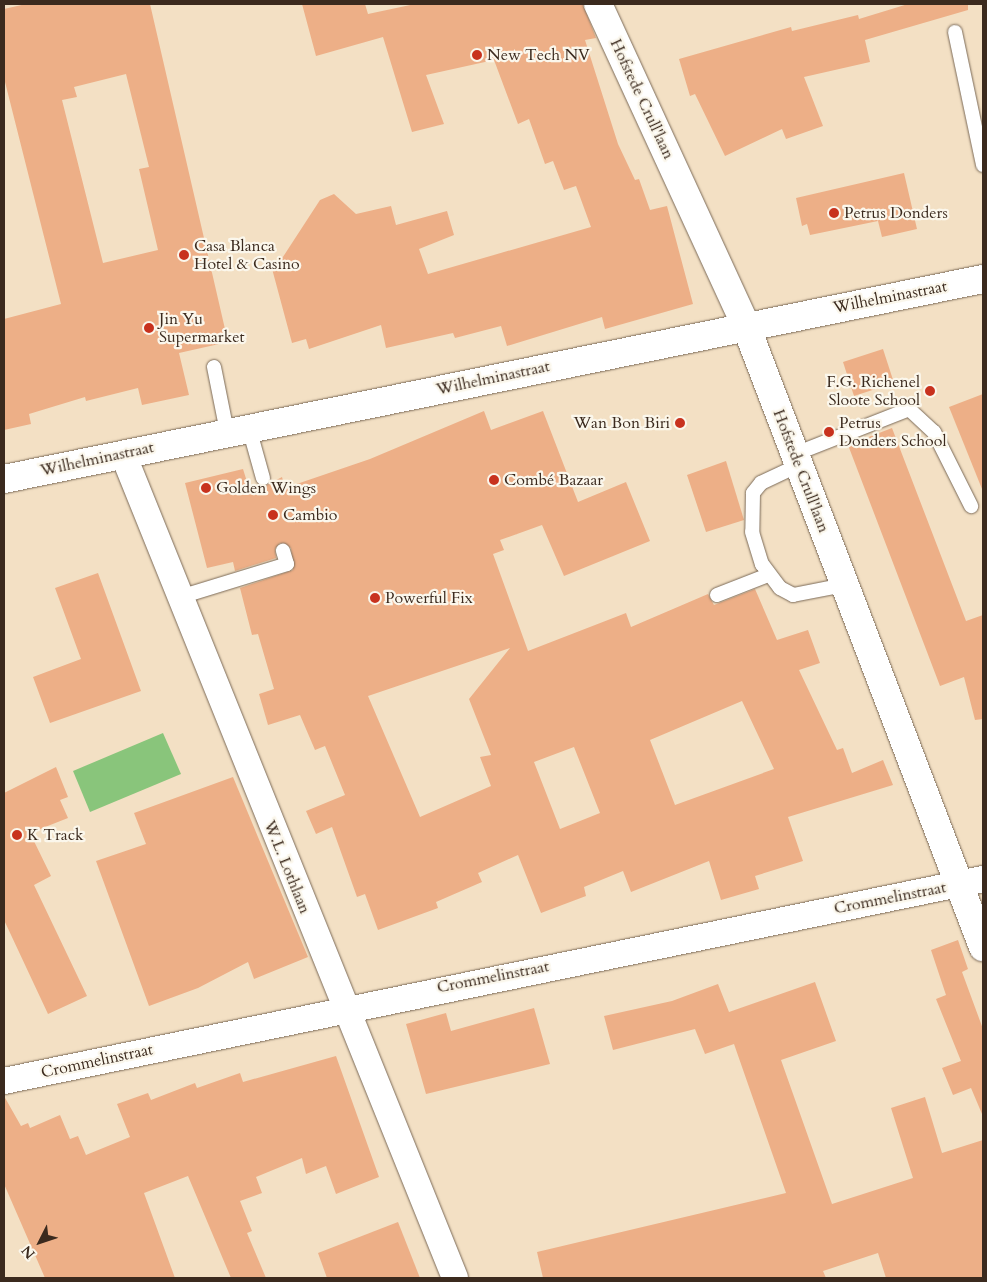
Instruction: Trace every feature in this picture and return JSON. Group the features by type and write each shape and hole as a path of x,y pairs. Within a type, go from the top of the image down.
{"street":[{"name":"Hofstede Crull'laan","path":"598,4 746,326 844,585 970,882 983,947"},
{"name":"Wilhelminastraat","path":"4,479 983,279"},
{"name":"W.L. Lothlaan","path":"123,454 342,1008 455,1278"},
{"name":"Crommelinstraat","path":"4,1080 342,1008 970,882"}],"lane":[{"path":"955,32 983,165"},
{"path":"214,367 238,430 263,478"},
{"path":"844,585 793,594 768,575 752,532 753,493 761,483 797,460 909,409 934,432 971,506"},
{"path":"180,597 287,564 283,551"},
{"path":"717,595 768,575"}],"green space":[{"path":"163,733 181,774 90,812 73,771"}],"building":[{"path":"26,4 150,4 228,342 179,353 189,395 142,405 138,388 86,401 85,397 29,414 31,424 4,430 4,319 61,304 4,78 4,9","holes":["126,74 149,167 139,169 158,250 103,263 62,100 77,97 74,87"]},
{"path":"302,4 365,4 368,14 415,4 583,4 596,38 585,40 618,144 635,180 639,179 650,210 667,206 693,304 605,329 602,317 507,346 501,326 455,338 453,333 386,348 381,325 309,349 306,339 292,343 271,265 279,263 320,200 334,194 356,214 391,206 396,225 447,211 454,235 419,249 428,274 591,227 576,186 564,190 553,161 545,164 529,119 518,124 494,60 426,75 444,124 412,132 383,37 316,56"},
{"path":"908,4 968,4 968,10 865,40 870,62 804,77 823,126 786,139 782,129 725,156 695,94 690,96 679,59 791,27 792,31 858,15 859,19"},
{"path":"904,173 917,229 882,237 878,221 810,235 807,224 802,226 796,198"},
{"path":"883,349 894,383 854,396 843,362"},
{"path":"983,394 983,489 982,489 949,407"},
{"path":"484,411 491,430 543,411 578,502 626,482 650,541 564,576 542,525 500,540 504,550 493,554 528,651 626,613 631,627 708,594 714,605 755,589 777,640 808,630 820,663 799,670 837,750 843,748 852,773 883,760 893,785 788,817 803,861 755,876 759,889 721,900 709,861 631,892 623,871 584,887 586,896 541,913 518,855 478,873 482,882 436,902 438,908 378,930 365,894 357,897 332,827 316,834 306,811 345,795 325,746 315,750 300,715 268,725 259,694 274,689 258,634 252,635 240,588 293,570 291,548 280,543 275,549 276,558 235,571 233,562 207,568 185,483 243,469 248,485 265,486 282,477 285,488 370,459","holes":["510,648 469,699 491,755 480,757 491,786 420,817 368,696","742,701 774,769 675,805 650,740","574,747 600,813 560,829 534,762"]},
{"path":"892,428 966,621 983,615 983,719 975,720 964,677 940,686 848,445"},
{"path":"726,461 744,520 706,532 687,475"},
{"path":"98,573 141,691 50,723 33,677 81,659 55,588"},
{"path":"56,767 68,797 60,800 68,818 30,833 51,876 34,885 87,996 48,1014 4,920 4,793"},
{"path":"233,777 308,957 254,979 248,962 198,988 149,1006 96,861 146,844 134,813"},
{"path":"958,940 968,969 962,972 983,1029 982,1114 971,1088 953,1095 942,1068 961,1061 936,999 946,995 931,950"},
{"path":"815,982 836,1041 781,1060 832,1204 913,1178 891,1108 925,1097 942,1153 983,1140 983,1278 886,1278 878,1253 823,1271 826,1278 543,1278 537,1252 786,1193 734,1044 705,1054 695,1029 613,1050 604,1016 672,1001 718,984 729,1012"},
{"path":"534,1008 550,1064 426,1094 406,1024 446,1013 451,1031"},
{"path":"336,1056 379,1177 336,1194 326,1166 306,1174 302,1158 256,1177 262,1193 240,1201 252,1231 247,1233 266,1278 231,1278 188,1176 144,1193 175,1278 45,1278 4,1184 4,1096 21,1126 28,1123 30,1128 60,1115 70,1139 78,1136 86,1155 130,1137 117,1104 148,1093 151,1100 195,1083 197,1088 240,1073 243,1082"},
{"path":"398,1222 420,1278 327,1278 318,1253"}],"place":[{"name":"New Tech NV","path":"477,55"},
{"name":"Petrus Donders","path":"834,213"},
{"name":"Casa Blanca Hotel & Casino","path":"184,255"},
{"name":"Jin Yu Supermarket","path":"149,328"},
{"name":"F.G. Richenel Sloote School","path":"930,391"},
{"name":"Wan Bon Biri","path":"680,423"},
{"name":"Petrus Donders School","path":"829,432"},
{"name":"Combé Bazaar","path":"494,480"},
{"name":"Golden Wings","path":"206,488"},
{"name":"Cambio","path":"273,515"},
{"name":"Powerful Fix","path":"375,598"},
{"name":"K Track","path":"17,835"}]}
